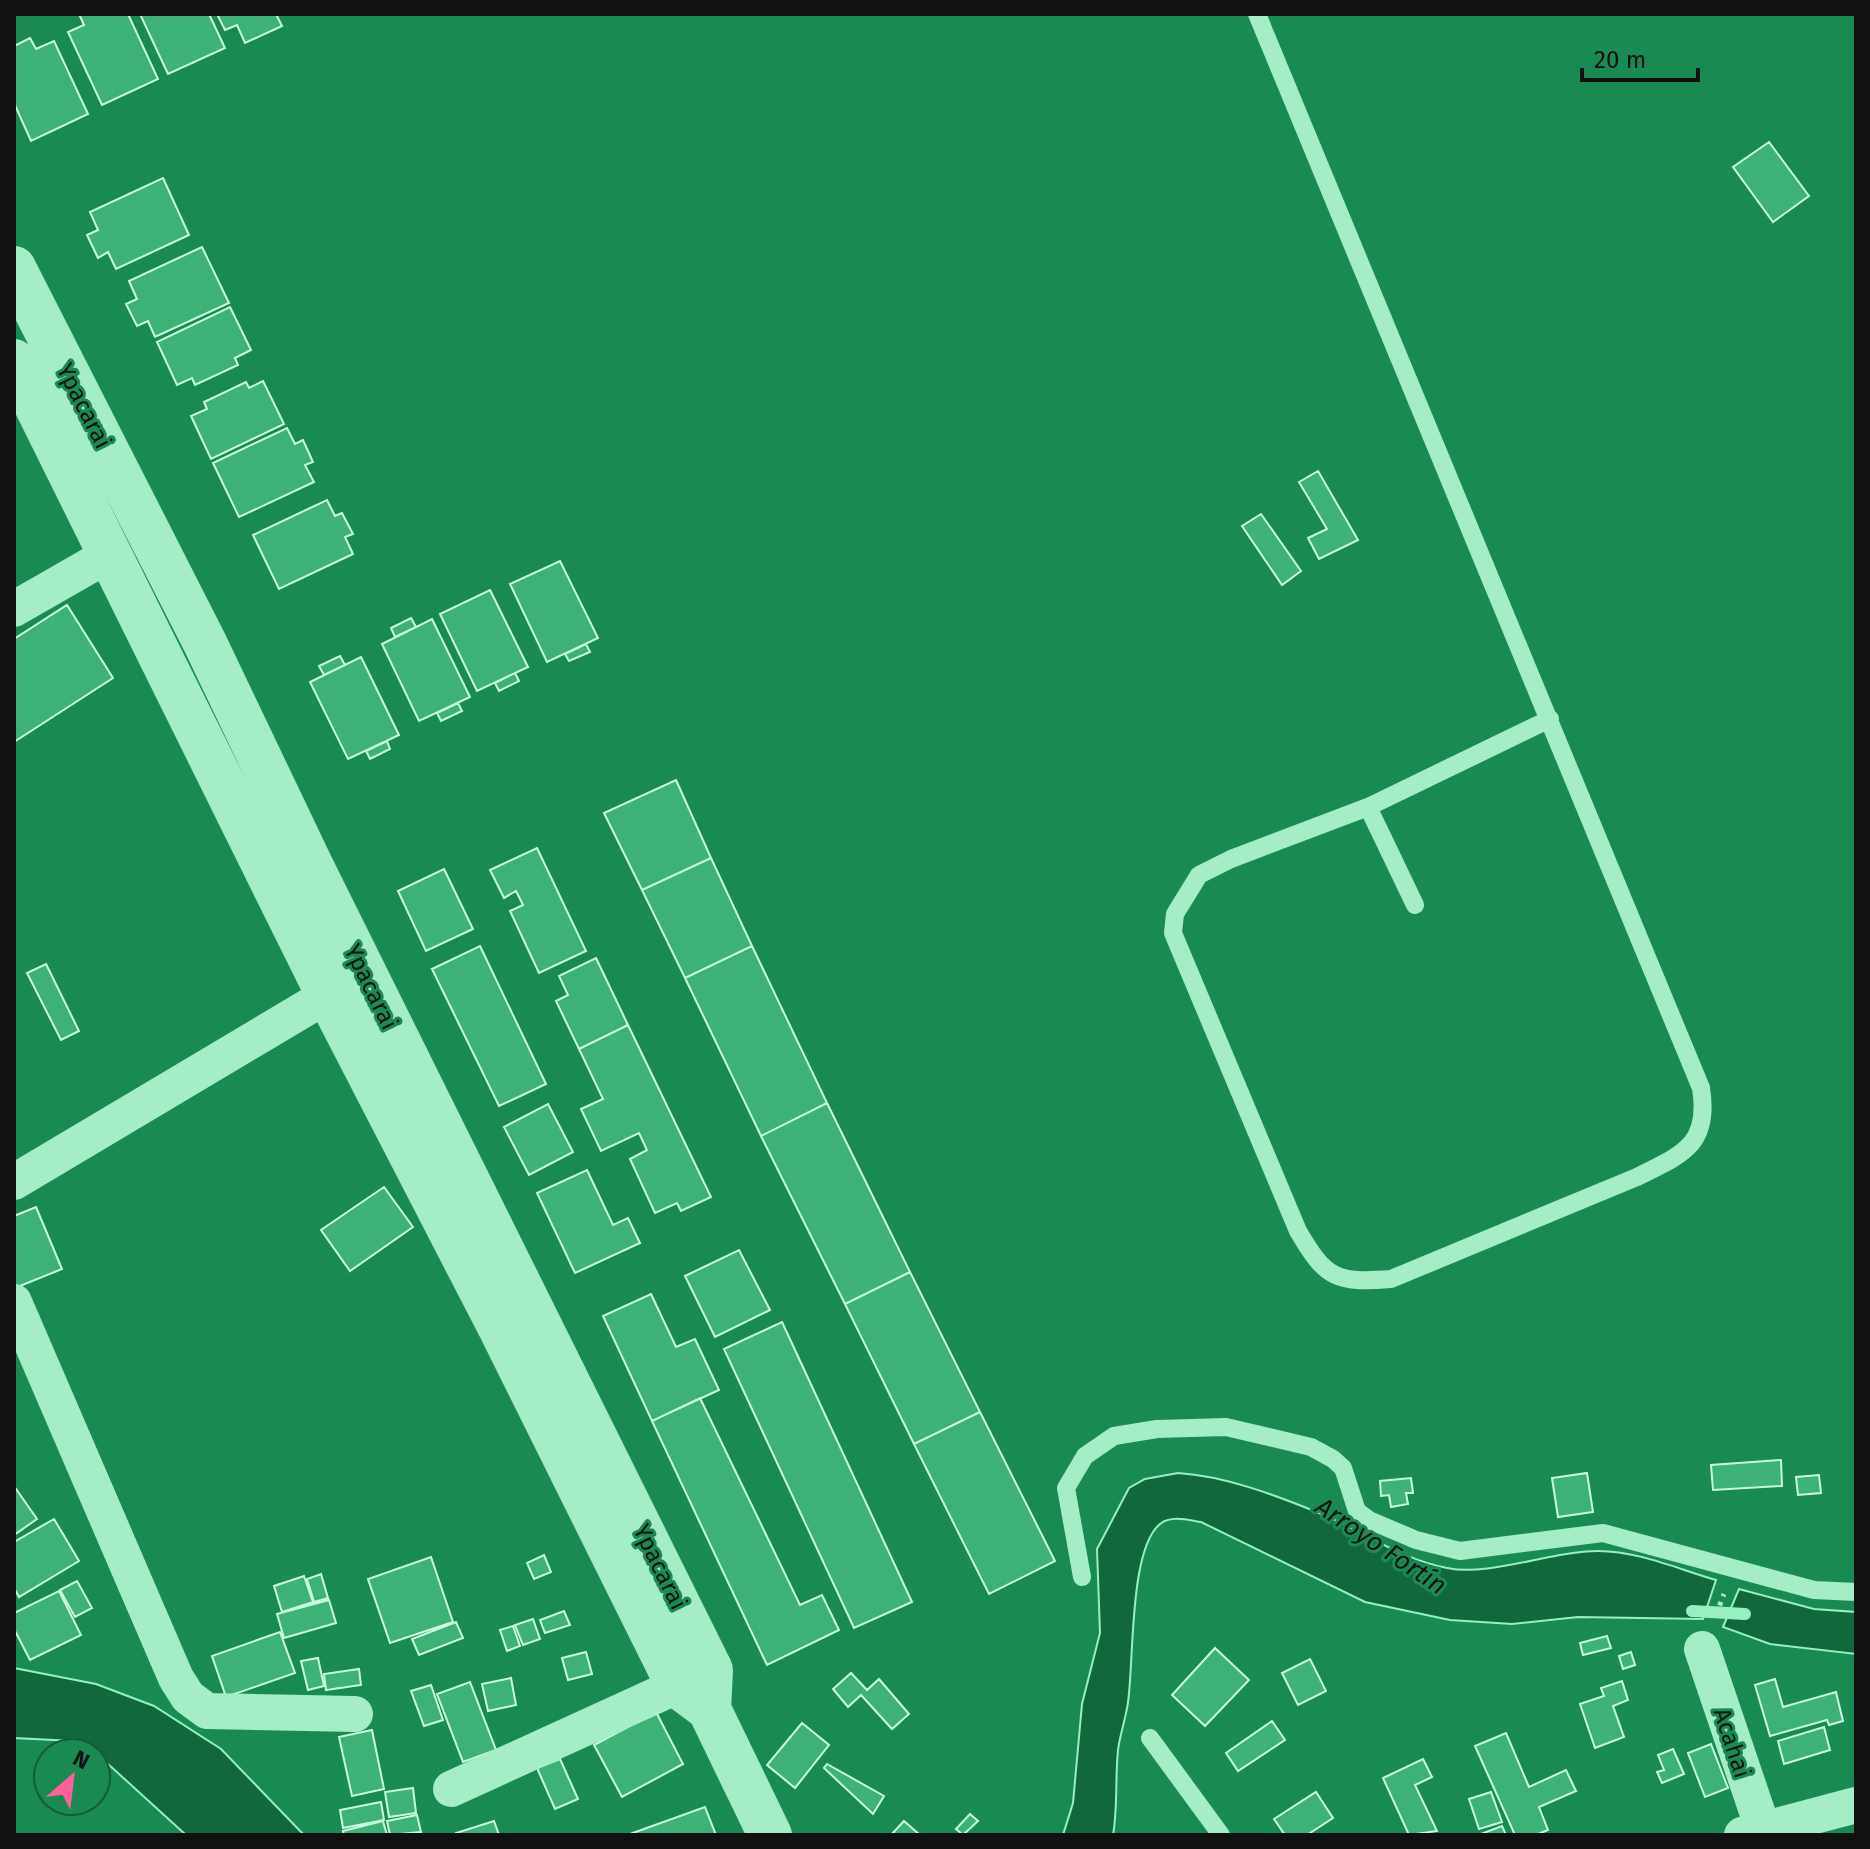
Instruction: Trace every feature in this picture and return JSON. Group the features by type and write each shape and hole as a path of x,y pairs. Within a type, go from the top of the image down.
{"street":[{"name":"Ypacarai","path":"14,268 205,643 294,875 328,995 517,1320"},
{"name":"Ypacarai","path":"14,361 110,554 294,875 770,1835"},
{"path":"14,609 110,554"},
{"path":"14,1182 328,995"},
{"path":"14,1302 176,1678 188,1697 207,1711 355,1714"},
{"name":"Acahai","path":"1702,1649 1756,1833"},
{"path":"451,1789 699,1688"},
{"path":"1756,1833 1856,1805"}],"lane":[{"path":"1257,14 1550,719 1701,1088 1706,1118 1696,1138 1674,1159 1637,1177 1391,1279 1353,1281 1318,1266 1298,1231 1173,933 1175,914 1199,875 1368,807 1550,719"},
{"path":"1368,807 1415,905"},
{"path":"1082,1577 1066,1488 1085,1456 1114,1436 1157,1429 1226,1427 1311,1447 1333,1459 1343,1468 1357,1511 1416,1540 1460,1551 1603,1533 1626,1536 1814,1590 1856,1592"},
{"path":"1150,1738 1221,1835"}],"path":[{"path":"1702,1649 1734,1569"}],"water":[{"path":"1178,1473 1232,1482 1267,1493 1335,1520 1413,1558 1447,1568 1501,1567 1598,1551 1643,1557 1716,1580 1703,1619 1578,1617 1512,1624 1450,1620 1365,1602 1201,1522 1180,1519 1164,1521 1150,1537 1138,1581 1128,1702 1118,1750 1113,1835 1063,1835 1073,1803 1082,1704 1100,1633 1097,1549 1129,1488 1145,1479"},
{"path":"1739,1589 1814,1609 1856,1612 1856,1654 1770,1644 1723,1627"},
{"path":"14,1668 96,1684 154,1706 221,1749 304,1835 186,1835 112,1768 112,1737 14,1738"}],"building":[{"path":"79,14 128,14 158,79 102,105 68,32 84,25"},
{"path":"140,14 209,14 225,48 168,74"},
{"path":"217,14 276,14 282,26 245,43 237,25 225,30"},
{"path":"30,38 36,49 54,41 88,114 31,141 14,103 14,46"},
{"path":"1769,142 1809,196 1773,222 1733,167"},
{"path":"163,178 189,235 116,269 108,252 98,258 87,235 98,230 90,212"},
{"path":"202,247 229,303 155,337 148,321 137,326 126,304 137,299 129,281"},
{"path":"230,307 251,350 235,358 238,365 195,385 192,378 177,385 157,342"},
{"path":"263,381 284,424 211,459 191,416 207,409 204,402 246,382 249,388"},
{"path":"287,428 295,444 303,440 313,462 305,465 314,482 239,517 213,463"},
{"path":"1318,471 1358,540 1319,559 1308,538 1327,529 1299,482"},
{"path":"327,500 335,516 342,513 353,534 345,537 353,554 279,589 253,535"},
{"path":"1261,514 1301,571 1282,585 1242,526"},
{"path":"560,561 598,638 547,662 510,584"},
{"path":"490,590 528,667 477,691 440,614"},
{"path":"67,605 113,678 14,742 14,639"},
{"path":"411,618 416,627 395,637 391,628"},
{"path":"432,619 470,697 419,721 382,644"},
{"path":"586,644 590,652 569,661 565,654"},
{"path":"340,656 345,665 324,675 319,666"},
{"path":"361,657 399,735 348,759 310,682"},
{"path":"515,673 519,681 499,691 495,683"},
{"path":"458,703 462,711 441,721 437,713"},
{"path":"387,741 390,749 370,759 366,751"},
{"path":"676,780 711,858 642,890 604,813"},
{"path":"537,848 586,951 539,973 510,911 523,905 516,891 504,898 490,870"},
{"path":"711,858 752,946 685,978 642,890"},
{"path":"444,869 473,929 426,951 398,891"},
{"path":"480,946 546,1084 499,1106 432,969"},
{"path":"752,946 827,1103 761,1136 685,978"},
{"path":"596,958 628,1025 579,1049 556,1001 568,995 559,976"},
{"path":"46,964 79,1031 61,1040 27,973"},
{"path":"628,1025 711,1197 681,1211 677,1203 655,1213 630,1159 647,1150 639,1133 601,1151 581,1109 603,1099 579,1049"},
{"path":"827,1103 910,1272 845,1304 761,1136"},
{"path":"548,1104 573,1152 529,1175 504,1127"},
{"path":"587,1170 613,1225 628,1218 640,1243 575,1273 537,1193"},
{"path":"384,1187 413,1227 350,1271 321,1230"},
{"path":"36,1207 62,1269 15,1288 14,1216"},
{"path":"739,1250 770,1310 715,1337 685,1276"},
{"path":"910,1272 980,1412 914,1444 845,1304"},
{"path":"651,1294 676,1347 695,1339 719,1390 652,1421 603,1316"},
{"path":"782,1322 912,1602 854,1628 724,1349"},
{"path":"700,1398 800,1605 822,1595 839,1630 767,1665 652,1421"},
{"path":"980,1412 1055,1561 989,1594 914,1444"},
{"path":"1781,1460 1782,1486 1713,1490 1711,1465"},
{"path":"1587,1473 1593,1512 1558,1517 1552,1478"},
{"path":"1819,1475 1821,1493 1798,1495 1796,1477"},
{"path":"1411,1478 1413,1493 1406,1493 1408,1504 1391,1507 1389,1495 1381,1496 1380,1481"},
{"path":"14,1486 37,1519 14,1535"},
{"path":"54,1519 79,1561 19,1597 14,1588 14,1542"},
{"path":"544,1555 551,1572 534,1579 527,1563"},
{"path":"431,1557 453,1622 390,1643 368,1579"},
{"path":"321,1574 328,1598 314,1602 307,1579"},
{"path":"304,1576 313,1602 282,1612 274,1586"},
{"path":"77,1581 92,1608 75,1617 60,1590"},
{"path":"59,1591 81,1635 30,1660 14,1629 14,1613"},
{"path":"329,1600 336,1623 284,1638 277,1614"},
{"path":"564,1611 570,1625 545,1633 540,1620"},
{"path":"533,1619 540,1639 523,1645 515,1625"},
{"path":"456,1622 463,1638 419,1655 412,1639"},
{"path":"513,1626 520,1646 507,1651 500,1630"},
{"path":"280,1632 295,1673 226,1697 212,1656"},
{"path":"1607,1636 1611,1648 1583,1655 1580,1643"},
{"path":"1215,1648 1249,1680 1205,1726 1172,1695"},
{"path":"586,1652 592,1674 568,1680 562,1658"},
{"path":"1631,1652 1635,1665 1623,1669 1619,1656"},
{"path":"318,1658 324,1686 308,1690 301,1661"},
{"path":"1310,1659 1326,1691 1298,1705 1282,1673"},
{"path":"359,1669 361,1685 326,1690 324,1674"},
{"path":"851,1673 867,1690 879,1679 909,1714 892,1729 861,1695 848,1707 833,1689"},
{"path":"511,1678 516,1705 488,1711 482,1684"},
{"path":"1775,1679 1783,1707 1836,1692 1843,1721 1829,1725 1827,1720 1770,1736 1755,1685"},
{"path":"1622,1681 1628,1700 1613,1706 1624,1737 1595,1748 1580,1704 1604,1696 1601,1688"},
{"path":"470,1682 496,1750 463,1762 437,1694"},
{"path":"431,1685 443,1720 424,1726 411,1691"},
{"path":"656,1712 683,1764 622,1797 594,1745"},
{"path":"1272,1721 1285,1740 1238,1771 1226,1753"},
{"path":"802,1723 829,1745 795,1788 767,1765"},
{"path":"1824,1727 1830,1750 1784,1764 1778,1741"},
{"path":"372,1730 384,1789 352,1796 339,1737"},
{"path":"1506,1733 1529,1787 1566,1770 1576,1791 1539,1807 1548,1830 1536,1835 1515,1835 1475,1746"},
{"path":"1711,1744 1728,1788 1705,1797 1688,1753"},
{"path":"1673,1749 1684,1774 1662,1783 1657,1772 1664,1770 1658,1755"},
{"path":"560,1759 578,1799 555,1809 537,1768"},
{"path":"1423,1759 1432,1777 1415,1785 1437,1831 1409,1835 1383,1778"},
{"path":"827,1764 884,1796 873,1814 824,1768"},
{"path":"413,1788 416,1813 389,1817 385,1792"},
{"path":"1316,1792 1333,1818 1307,1835 1285,1835 1274,1819"},
{"path":"1491,1792 1502,1822 1479,1829 1469,1799"},
{"path":"381,1802 384,1820 343,1828 340,1810"},
{"path":"705,1807 716,1835 630,1835 630,1834"},
{"path":"970,1814 978,1821 963,1835 956,1829"},
{"path":"417,1815 421,1832 390,1835 387,1821"},
{"path":"383,1821 387,1835 344,1835 343,1831"},
{"path":"494,1821 499,1835 456,1833"},
{"path":"904,1821 920,1835 891,1835"},
{"path":"1502,1826 1506,1835 1481,1835 1481,1834"}],"waterway":[{"name":"Arroyo Fortín","path":"1692,1611 1745,1614"}]}
